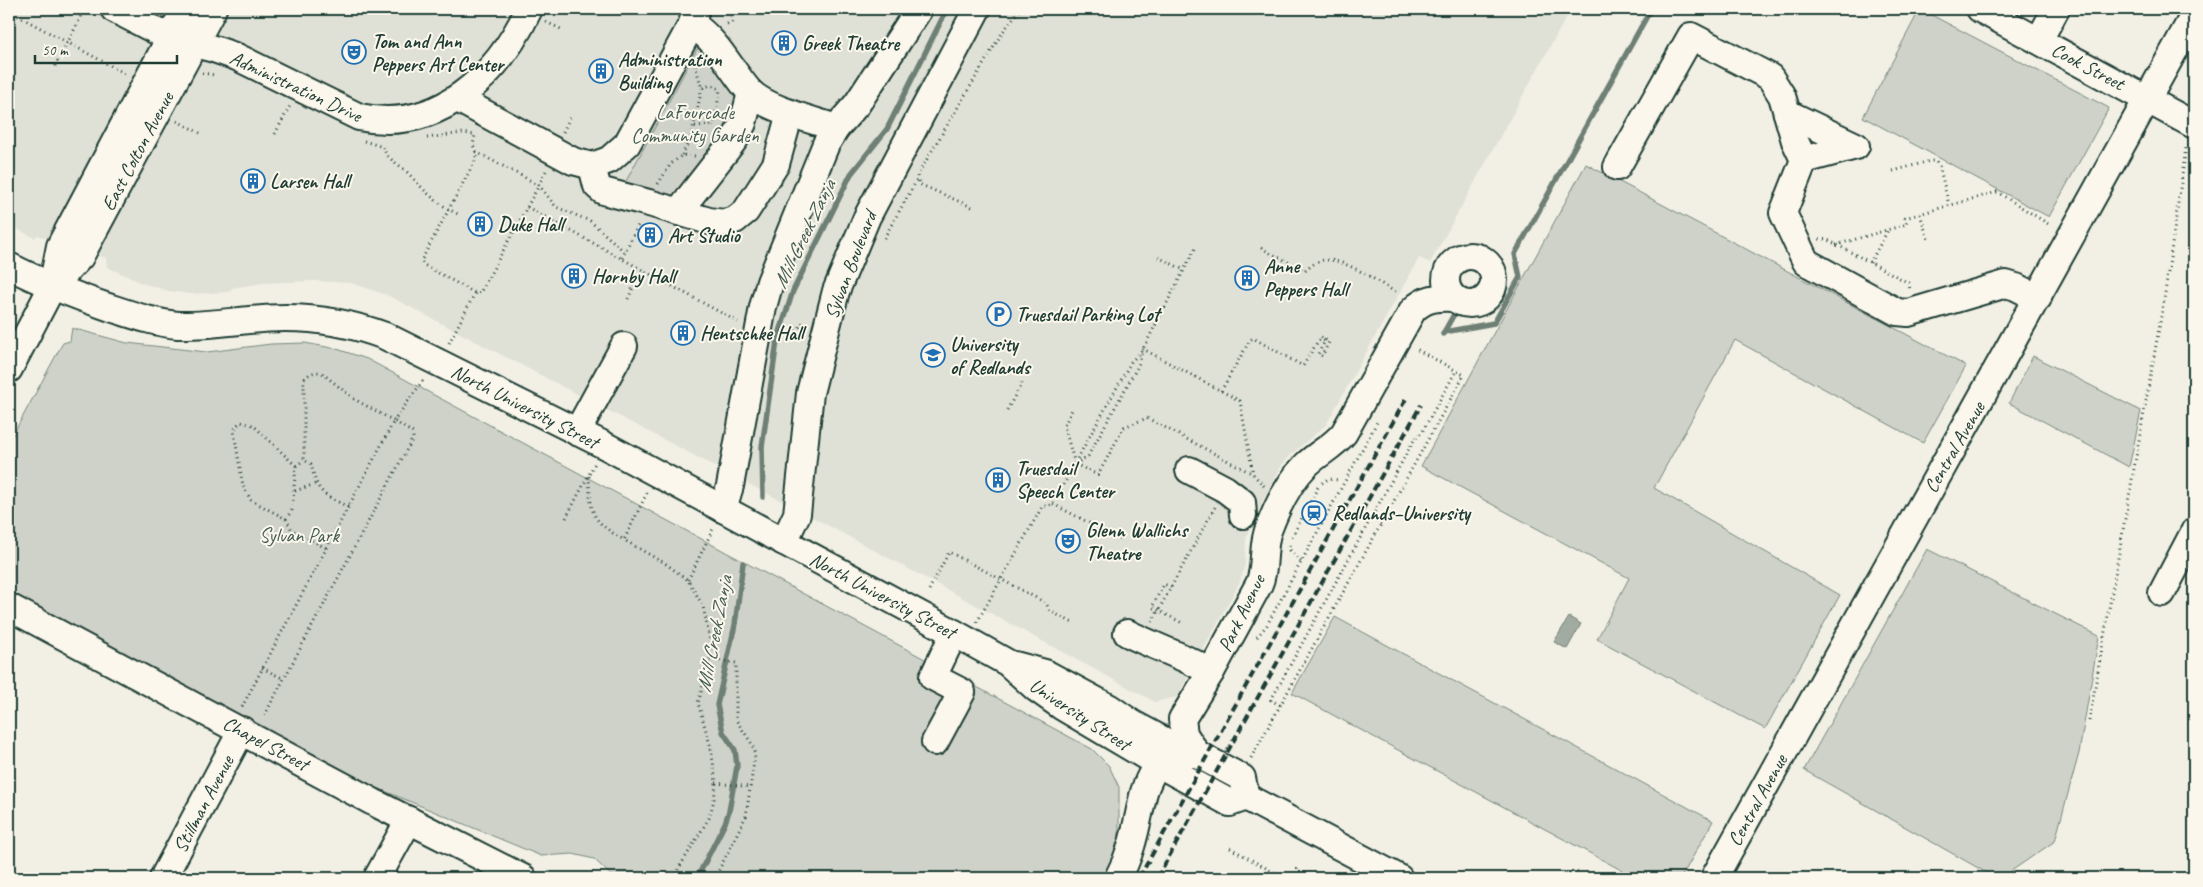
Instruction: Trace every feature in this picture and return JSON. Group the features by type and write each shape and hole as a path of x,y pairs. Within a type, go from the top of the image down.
{"street":[{"name":"Administration Drive","path":"114,9 182,41 237,57 327,103 359,117 376,121 396,122 416,117 458,99 486,75 534,13"},
{"name":"East Colton Avenue","path":"182,41 185,9"},
{"name":"East Colton Avenue","path":"9,369 52,287 80,257 182,41 213,9"},
{"path":"723,509 730,486 763,307 770,282 814,169 836,128 857,104 920,9"},
{"name":"Sylvan Boulevard","path":"784,542 797,514 810,393 836,291 867,217 976,9"},
{"name":"Cook Street","path":"1980,9 2148,99 2190,136"},
{"path":"2039,40 2056,9"},
{"path":"458,99 574,161 592,166 609,160 627,144 694,16 751,92 790,113 836,128"},
{"name":"Central Avenue","path":"1714,878 2148,99 2191,31"},
{"path":"1617,168 1691,36 1770,77 1782,96 1795,141 1804,160 1783,213 1806,262 1897,312 1908,312 2006,284 2038,298"},
{"path":"678,212 736,139 743,123 751,92"},
{"path":"592,166 597,186 603,191 649,202 708,221 724,222 735,220 746,211 776,164 790,113"},
{"path":"1787,113 1856,146 1804,160"},
{"name":"North University Street","path":"9,266 52,287 141,318 176,324 220,324 283,318 321,319 379,334 604,445 1008,663"},
{"name":"Park Avenue","path":"1197,754 1184,734 1182,719 1211,672 1261,580 1264,546 1268,528 1297,476 1306,465 1336,443 1344,433 1413,310 1424,301 1437,297 1454,298"},
{"path":"577,432 624,346"},
{"path":"1189,470 1224,489 1242,502 1243,515"},
{"path":"2162,593 2192,542"},
{"name":"Chapel Street","path":"9,607 408,820 523,878"},
{"path":"935,742 962,692 933,677 960,636"},
{"path":"1135,637 1155,647 1170,651 1211,672"},
{"name":"University Street","path":"1008,663 1045,673 1189,754 1197,754 1242,778 1246,796 1230,803 1157,763 1061,706 1037,689 1008,663"},
{"name":"Stillman Avenue","path":"163,878 242,730"},
{"path":"1118,878 1130,851 1137,828 1143,794 1157,763"},
{"path":"1246,796 1399,878"},
{"path":"377,878 408,820"}],"path":[{"path":"55,66 80,19 82,9"},
{"path":"882,241 1002,34 1020,9"},
{"path":"9,11 130,75"},
{"path":"534,13 561,29"},
{"path":"622,258 652,193 670,164 682,155 694,126 694,118 702,88 694,61"},
{"path":"202,73 220,75"},
{"path":"702,88 709,85 720,90 711,137"},
{"path":"281,104 298,112"},
{"path":"275,134 289,108"},
{"path":"560,137 571,115"},
{"path":"176,121 202,134"},
{"path":"694,126 714,125"},
{"path":"425,138 463,133 475,135 473,146 476,152 476,159 422,261 424,265 475,293 480,293 543,177"},
{"path":"2089,722 2164,300 2190,136"},
{"path":"358,140 384,147 390,143"},
{"path":"384,147 386,155 405,171 427,195 458,214"},
{"path":"476,152 539,185 556,207 590,221 625,252"},
{"path":"682,155 694,156 701,152"},
{"path":"1893,171 1935,161 1939,165 1950,205"},
{"path":"917,180 919,184 972,207"},
{"path":"1836,245 1906,224 1905,218 1997,192 2050,225"},
{"path":"527,207 744,324"},
{"path":"1920,214 1928,239"},
{"path":"1870,263 1888,230"},
{"path":"1818,238 1826,239 1909,283 1911,297"},
{"path":"1075,464 1088,456 1138,366 1143,349 1196,247"},
{"path":"1261,248 1305,271 1314,264 1326,260 1340,263 1359,271 1397,293"},
{"path":"1158,257 1184,270"},
{"path":"628,299 634,285 629,283 637,267"},
{"path":"451,340 475,293"},
{"path":"776,332 794,333 799,330 804,322"},
{"path":"1222,391 1250,340 1253,338 1303,366 1321,339 1325,341 1318,354 1322,356 1329,342 1318,336"},
{"path":"1251,759 1464,375 1415,348"},
{"path":"1143,349 1240,401 1253,474"},
{"path":"1053,504 1131,362 1143,349"},
{"path":"242,730 262,668 394,421 437,361"},
{"path":"1280,705 1271,700 1295,654 1414,440 1422,432 1456,371"},
{"path":"242,730 284,679 413,438 413,433 354,399 322,373 316,372 309,374 304,379 302,387 304,460"},
{"path":"1007,410 1022,383"},
{"path":"1072,410 1064,426 1075,464 1098,475 1124,426 1147,418 1253,474 1265,487"},
{"path":"1256,639 1267,625 1302,563 1376,428 1379,418"},
{"path":"286,519 292,510 296,466 253,424 241,422 236,426 234,432 243,486 251,500 286,519 292,530 326,548"},
{"path":"566,518 604,445"},
{"path":"296,466 304,460"},
{"path":"304,460 311,464 315,484 320,492 348,507"},
{"path":"589,474 591,505 594,516 602,527 666,564 688,580 703,606 711,646 710,659 698,703 712,748 716,783 709,818 673,878"},
{"path":"1302,563 1290,550 1289,542 1320,484 1328,479 1340,480"},
{"path":"295,491 315,484"},
{"path":"1135,637 1159,611 1224,489"},
{"path":"624,540 643,503"},
{"path":"960,636 999,580 1042,507 1053,504 1122,540"},
{"path":"688,580 723,509"},
{"path":"1376,521 1382,524"},
{"path":"928,590 949,552 999,580 1046,603 1050,610 1075,624"},
{"path":"1171,587 1164,584 1152,607 1184,624"},
{"path":"710,659 736,663 736,720 752,744 755,755 744,822 715,878"},
{"path":"262,668 284,679"},
{"path":"716,783 751,787"},
{"path":"1230,848 1284,878"},
{"path":"1292,878 1299,866"}],"shaded area":[{"name":"University of Redlands","path":"9,9 1571,9 1430,263 1419,258 1326,425 1282,465 1249,528 1246,541 1245,564 1240,582 1177,697 1155,702 829,526 389,296 351,283 315,281 263,283 232,288 229,292 190,294 168,291 142,283 107,267 106,258 37,235 35,238 9,225"},
{"path":"1569,617 1581,624 1567,649 1554,642"}],"green space":[{"path":"1920,9 2109,108 2049,217 1863,117"},
{"name":"LaFourcade Community Garden","path":"709,47 731,83 736,96 732,123 680,193 671,196 625,183 697,49"},
{"path":"1586,164 1966,366 1923,443 1735,340 1654,488 1840,595 1765,729 1597,639 1629,578 1421,466"},
{"name":"Sylvan Park","path":"72,328 127,343 207,352 271,344 305,343 337,349 367,359 1092,749 1109,766 1119,787 1119,847 1102,878 614,878 594,859 573,854 541,856 375,787 9,594 9,442 63,343 70,341"},
{"path":"2033,356 2141,411 2129,467 2009,403"},
{"path":"1927,549 2099,636 2079,753 2055,841 2001,878 1996,878 1804,770"},
{"path":"1335,617 1713,821 1681,878 1636,878 1292,693"}],"waterway":[{"name":"Mill Creek Zanja","path":"763,497 762,447 777,341 793,291 851,174 887,129 947,9"},
{"path":"1443,334 1444,332 1494,323 1520,277 1515,254 1651,9"},
{"path":"1444,332 1453,316"},
{"name":"Mill Creek Zanja","path":"697,878 725,823 737,766 735,750 723,732 717,705 735,625 743,563"}],"railway":[{"path":"1139,878 1407,397"},
{"path":"1157,878 1421,405"}],"place":[{"name":"Greek Theatre","path":"784,43"},
{"name":"Tom and Ann Peppers Art Center","path":"354,52"},
{"name":"Administration Building","path":"601,71"},
{"name":"Larsen Hall","path":"253,181"},
{"name":"Duke Hall","path":"480,224"},
{"name":"Art Studio","path":"650,235"},
{"name":"Hornby Hall","path":"574,276"},
{"name":"Anne Peppers Hall","path":"1247,278"},
{"name":"Truesdail Parking Lot","path":"999,314"},
{"name":"Hentschke Hall","path":"683,333"},
{"name":"University of Redlands","path":"933,355"},
{"name":"Truesdail Speech Center","path":"998,480"},
{"name":"Redlands–University","path":"1314,513"},
{"name":"Glenn Wallichs Theatre","path":"1068,541"}]}
